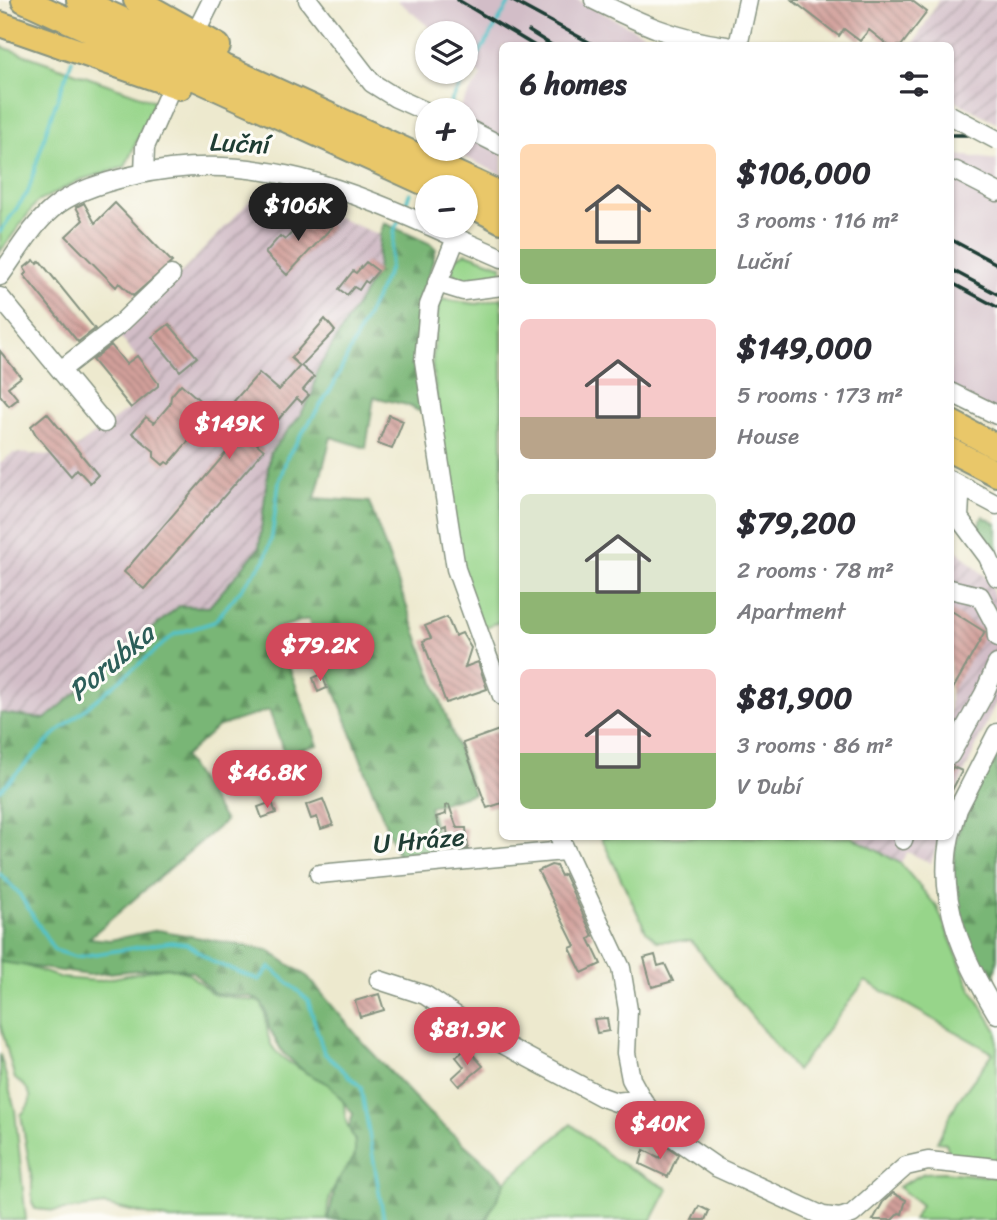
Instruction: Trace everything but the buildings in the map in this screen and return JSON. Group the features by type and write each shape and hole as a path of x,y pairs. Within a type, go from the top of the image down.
{"highway":[{"path":"24,0 385,152 461,175 499,194"},
{"path":"79,0 385,152"},
{"path":"136,0 309,92 417,175"},
{"path":"0,24 201,95 332,152 385,152"},
{"path":"478,208 499,219"},
{"path":"954,424 997,447"},
{"path":"954,452 997,474"}],"street":[{"path":"201,22 212,0"},
{"path":"308,0 372,83 415,107"},
{"path":"594,0 654,30 699,42"},
{"path":"739,42 748,0"},
{"path":"144,173 145,147 167,97"},
{"path":"954,117 997,140"},
{"path":"478,134 499,144"},
{"name":"Luční","path":"0,276 52,209 93,187 144,173 235,166 279,171 323,184 415,221"},
{"path":"956,172 997,192"},
{"path":"456,238 429,305 424,361 456,569 499,688"},
{"name":"Luční","path":"456,238 499,257"},
{"path":"62,369 120,324 171,275"},
{"path":"437,283 463,290 499,286"},
{"path":"0,297 104,423"},
{"path":"954,394 997,415"},
{"path":"958,484 997,505"},
{"path":"958,484 959,518 988,557 997,578"},
{"path":"954,590 980,596 996,625 997,638"},
{"path":"954,748 984,694 997,664"},
{"path":"954,822 958,809 997,733"},
{"path":"949,840 945,869 951,919 974,976 997,1014"},
{"path":"561,844 621,968 628,1010 626,1053 631,1079 664,1131 716,1167 824,1216 840,1218 852,1214 906,1166 928,1161 997,1168"},
{"name":"U Hráze","path":"319,874 561,844"},
{"path":"379,980 425,995 482,1033 602,1097 616,1102 642,1099"}],"shaded area":[{"path":"397,0 578,0 659,42 499,42 499,174 473,161 478,161 478,98 466,98 481,76 478,73 478,21 422,21"},
{"path":"939,0 997,0 997,123 954,100 954,42 915,42"},
{"path":"954,155 997,160 997,430 954,407"},
{"path":"263,187 380,235 378,271 317,371 313,392 300,416 270,453 259,549 208,608 179,606 45,719 0,713 0,463 13,453 51,455 76,448 160,385 120,337"},
{"path":"954,548 989,580 997,605 997,700 954,796"},
{"path":"852,840 939,840 931,863 907,852 899,866"}],"green space":[{"path":"0,46 155,101 125,167 80,180 37,202 0,252"},
{"path":"384,223 431,244 436,249 423,296 425,414 407,405 374,397 366,448 331,437 315,498 369,502 474,793 429,807 444,857 399,860 308,619 275,629 318,745 284,753 269,710 217,727 184,757 225,821 89,938 110,940 158,930 267,950 308,977 365,1045 429,1113 506,1181 486,1220 328,1220 336,1183 355,1156 355,1141 349,1128 353,1114 330,1085 306,1073 283,1053 269,1028 266,1011 261,1002 252,997 214,993 193,972 168,967 88,975 0,962 0,713 45,719 179,606 209,607 259,548 270,453 300,416 313,392 317,371 377,271 380,235"},
{"path":"466,253 499,265 499,278 468,283 458,281 451,269 457,257"},
{"path":"439,299 477,304 499,299 499,622 482,628 458,560 432,364"},
{"path":"983,516 997,524 997,564 975,533"},
{"path":"997,751 997,959 992,989 964,926 954,882 954,859 957,837 965,814"},
{"path":"602,840 858,840 900,863 937,907 970,987 997,1031 997,1164 950,1155 946,1143 937,1142 957,1102 993,1053 865,981 796,1071 691,941 657,941 646,931"},
{"path":"0,962 15,962 61,978 98,981 167,967 188,973 213,994 261,1002 269,1039 274,1049 281,1057 331,1086 343,1099 345,1118 354,1139 355,1151 349,1167 330,1197 328,1220 171,1220 105,1205 56,1211 35,1209 21,1115 29,1104 30,1095 15,1079 0,1023"},
{"path":"0,1054 15,1110 26,1220 0,1220"},
{"path":"571,1124 613,1159 668,1189 652,1220 486,1220 506,1181"},
{"path":"924,1173 997,1177 997,1220 913,1220 921,1205 898,1187"}],"waterway":[{"name":"Porubka","path":"453,98 511,0"},
{"path":"0,232 28,192 49,122 72,60"},
{"name":"Porubka","path":"404,207 410,193"},
{"name":"Porubka","path":"0,790 54,735 175,634 214,622 265,560 272,536 279,482 287,457 334,384 389,270 395,228 400,218"},
{"name":"Porubka","path":"0,874 18,892 54,950 76,957 171,942 187,944 213,962 259,980 270,967 308,1000 324,1053 361,1087 384,1220"}],"railway":[{"path":"458,0 528,42"},
{"path":"511,0 589,42"},
{"path":"529,31 547,42"},
{"path":"954,135 997,135"},
{"path":"954,241 997,264"},
{"path":"954,271 997,294"},
{"path":"954,284 997,307"}]}
